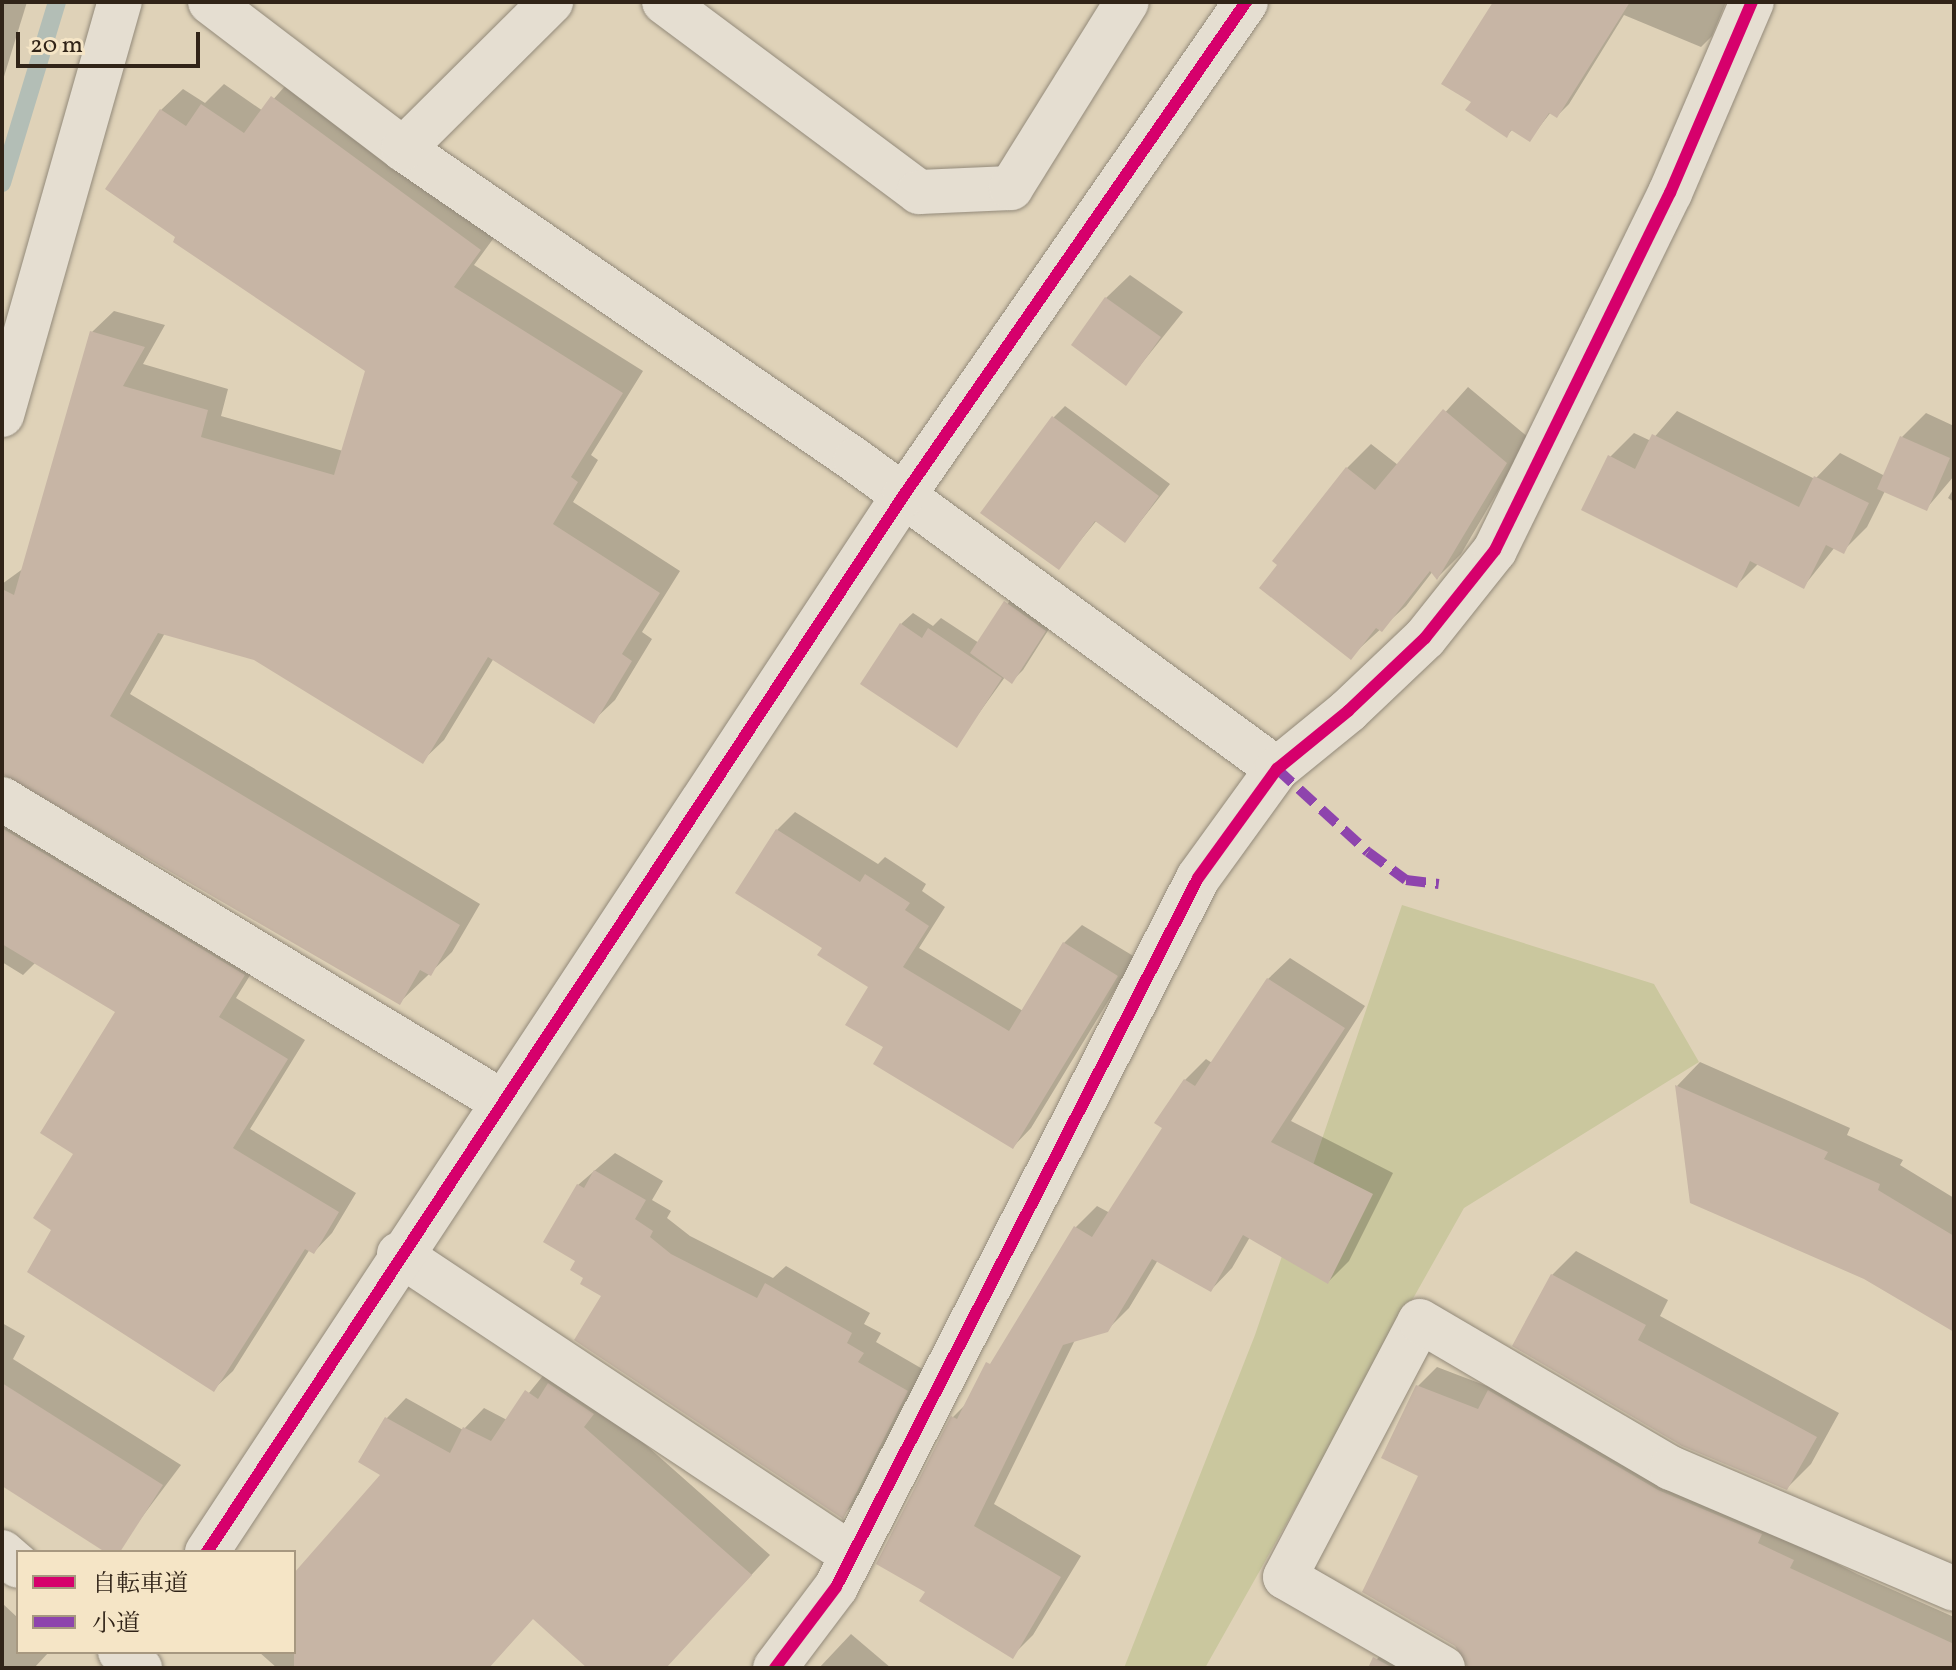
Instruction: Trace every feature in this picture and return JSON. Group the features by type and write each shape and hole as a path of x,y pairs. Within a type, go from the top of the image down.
{"street":[{"path":"2,415 120,2"},
{"path":"210,2 403,149 904,495 1277,769"},
{"path":"403,149 551,2"},
{"path":"664,2 919,192 1011,188 1127,2"},
{"path":"208,1550 399,1254 904,495 1246,2"},
{"path":"775,1668 836,1587 1198,878 1277,769 1348,711 1425,638 1495,550 1670,193 1752,2"},
{"path":"2,799 501,1101"},
{"path":"399,1254 852,1555"},
{"path":"1443,1668 1285,1577 1420,1321 1671,1468 1954,1589"}],"shaded area":[{"path":"1402,905 1654,984 1699,1062 1464,1208 1205,1668 1124,1668 1255,1335"}],"building":[{"path":"1493,2 1630,2 1557,118 1549,113 1530,142 1511,130 1507,138 1465,110 1471,102 1441,84"},
{"path":"271,96 481,250 454,287 623,393 571,477 578,482 553,524 660,593 622,654 632,661 594,724 488,657 423,764 254,660 158,633 110,716 460,925 431,976 420,970 400,1005 2,774 2,589 14,595 90,331 145,347 123,386 208,410 201,437 334,475 365,371 173,242 175,237 105,189 160,109 186,126 201,104 244,133"},
{"path":"1105,297 1161,337 1126,386 1071,345"},
{"path":"1443,409 1507,463 1437,580 1430,571 1382,632 1376,628 1351,660 1259,588 1277,565 1272,561 1346,467 1375,490"},
{"path":"1052,416 1159,496 1125,543 1095,521 1059,570 980,513"},
{"path":"1652,434 1799,507 1814,476 1869,503 1844,554 1826,545 1804,589 1750,561 1737,588 1581,510 1608,455 1635,469"},
{"path":"1900,436 1950,458 1927,511 1877,489"},
{"path":"1004,601 1046,631 1012,684 970,653"},
{"path":"900,623 922,638 928,628 1002,678 957,748 860,684"},
{"path":"2,828 245,975 219,1017 288,1059 233,1148 339,1212 314,1254 305,1249 214,1392 27,1272 51,1230 33,1218 73,1154 40,1133 115,1012 2,944"},
{"path":"776,829 860,882 865,874 910,903 905,910 929,926 903,967 1009,1031 1063,942 1118,976 1013,1149 873,1064 883,1047 845,1025 868,987 817,955 822,948 735,893"},
{"path":"1267,978 1345,1028 1271,1142 1373,1194 1328,1284 1243,1235 1211,1292 1152,1259 1108,1332 1063,1345 974,1526 1061,1577 1013,1659 919,1601 925,1592 876,1564 951,1416 957,1419 986,1362 990,1364 1074,1226 1092,1237 1162,1128 1154,1123 1184,1079 1195,1086"},
{"path":"1675,1085 1828,1152 1824,1159 1880,1184 1878,1190 1954,1236 1954,1332 1864,1279 1690,1203"},
{"path":"594,1170 646,1200 635,1219 653,1231 650,1237 671,1254 757,1298 765,1283 852,1333 847,1343 864,1353 858,1362 908,1391 843,1519 574,1340 601,1296 580,1284 583,1278 570,1270 575,1261 543,1242 577,1184 584,1188"},
{"path":"1551,1274 1646,1325 1638,1340 1817,1437 1787,1490 1682,1446 1512,1346"},
{"path":"2,1383 163,1485 121,1550 102,1550 2,1486"},
{"path":"548,1383 594,1414 584,1427 752,1575 666,1668 587,1668 533,1619 489,1668 294,1668 296,1571 380,1475 358,1462 385,1417 450,1453 463,1427 491,1441 525,1390 538,1399"},
{"path":"1416,1385 1478,1409 1488,1390 1658,1490 1762,1534 1758,1543 1794,1560 1790,1568 1954,1644 1954,1668 1468,1668 1455,1646 1362,1592 1418,1476 1381,1458"},
{"path":"1373,1657 1393,1668 1368,1668"}],"waterway":[{"path":"2,183 57,2"}],"marked path":[{"path":"1277,769 1368,852 1406,880 1439,884"}],"cycle path":[{"path":"208,1550 904,495 1246,2"},
{"path":"775,1668 836,1587 1198,878 1277,769 1348,711 1425,638 1495,550 1670,193 1752,2"}]}
